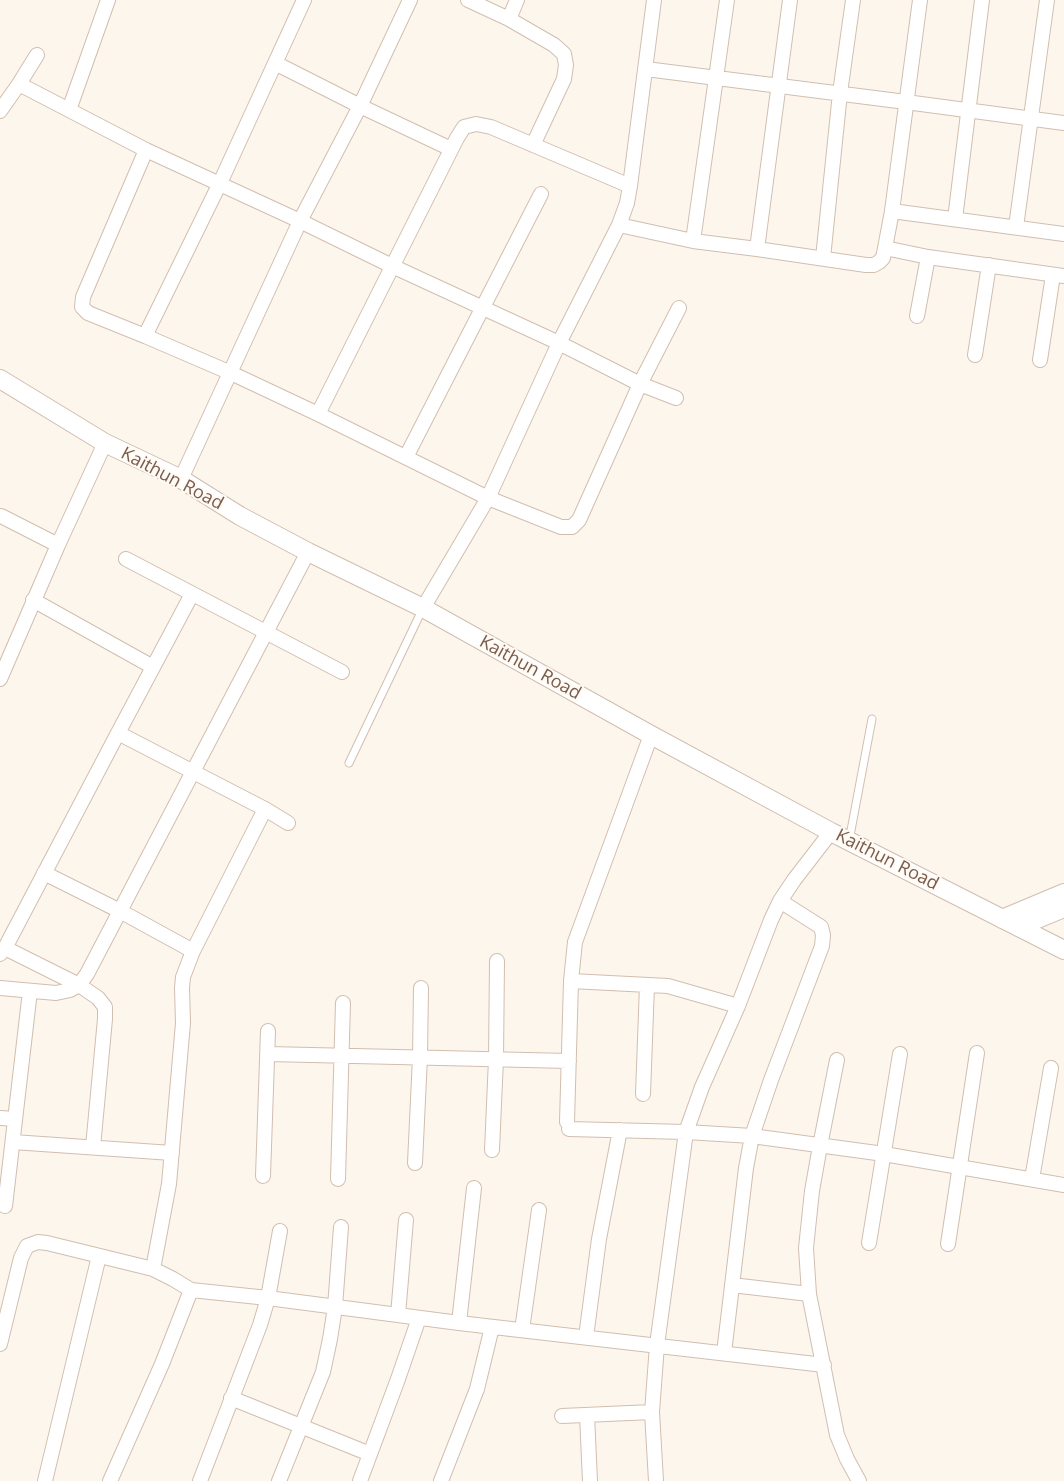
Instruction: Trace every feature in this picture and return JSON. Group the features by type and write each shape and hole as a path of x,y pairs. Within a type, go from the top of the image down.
{"street":[{"path":"69,110 108,0"},
{"path":"145,336 220,183 304,0"},
{"path":"181,480 300,221 360,106 410,0"},
{"path":"468,0 508,19 554,45 564,54 566,60 564,79 557,98 533,145"},
{"path":"508,19 517,0"},
{"path":"423,608 488,498 560,342 619,225 627,203 630,186 654,0"},
{"path":"693,242 727,0"},
{"path":"757,249 790,0"},
{"path":"823,258 840,93 853,0"},
{"path":"619,225 693,242 874,265 883,258 886,248 920,0"},
{"path":"955,219 982,0"},
{"path":"1016,227 1047,0"},
{"path":"0,111 37,55"},
{"path":"275,63 451,149"},
{"path":"646,69 1064,123"},
{"path":"19,84 146,150 220,183 392,266 560,342 640,384 676,398"},
{"path":"318,414 461,130 469,125 476,124 491,127 630,186"},
{"path":"146,150 83,296 82,307 88,313 231,373 488,498 561,527 572,527 579,520 640,384 679,308"},
{"path":"406,457 541,194"},
{"path":"892,211 1064,234"},
{"path":"886,248 928,257 1058,275 1040,360"},
{"path":"917,316 928,257"},
{"path":"975,355 989,265"},
{"name":"Kaithun Road","path":"0,379 105,443 181,480 240,516 308,552 423,608 651,735 831,832 1064,950"},
{"path":"0,679 33,600 105,443"},
{"path":"1,516 58,545"},
{"path":"0,988 56,993 70,990 79,985 87,974 308,552"},
{"path":"126,559 342,672"},
{"path":"93,1148 105,1007 98,998 79,985 3,951 192,594"},
{"path":"33,600 153,667"},
{"path":"118,733 265,809 288,823"},
{"path":"651,735 575,942 571,981 568,1125 620,1130 752,1136 884,1154 1064,1185"},
{"path":"153,1269 170,1184 184,1023 182,988 184,977 193,952 265,809"},
{"path":"656,1481 652,1412 657,1345 686,1132 702,1087 738,1006 780,901 831,832"},
{"path":"44,873 120,911 193,952"},
{"path":"1002,918 1064,893"},
{"path":"724,1353 746,1168 752,1136 771,1080 822,946 824,935 821,927 780,901"},
{"path":"1018,927 1064,908"},
{"path":"492,1150 496,1059 497,961"},
{"path":"571,981 668,986 738,1006"},
{"path":"643,1094 647,985"},
{"path":"415,1163 421,988"},
{"path":"6,1206 30,991"},
{"path":"338,1179 343,1003"},
{"path":"263,1176 268,1031"},
{"path":"948,1244 977,1053"},
{"path":"268,1054 569,1061"},
{"path":"869,1243 900,1054"},
{"path":"838,1060 812,1191 806,1248 809,1294 838,1436 847,1459 859,1481"},
{"path":"1032,1179 1051,1068"},
{"path":"0,1118 15,1118"},
{"path":"586,1337 599,1239 620,1130"},
{"path":"13,1142 172,1153"},
{"path":"459,1323 474,1188"},
{"path":"522,1330 539,1210"},
{"path":"398,1315 406,1220"},
{"path":"279,1481 323,1372 335,1307 340,1227"},
{"path":"200,1481 260,1325 268,1298 280,1231"},
{"path":"0,1344 21,1258 27,1246 38,1242 153,1269 191,1290 824,1365"},
{"path":"45,1481 99,1256"},
{"path":"732,1285 809,1294"},
{"path":"110,1481 162,1364 191,1290"},
{"path":"360,1481 420,1318"},
{"path":"441,1481 477,1389 492,1327"},
{"path":"232,1398 370,1454"},
{"path":"562,1416 652,1412"},
{"path":"587,1415 590,1481"}],"lane":[{"path":"349,763 423,608"},
{"path":"849,841 872,718"}]}
